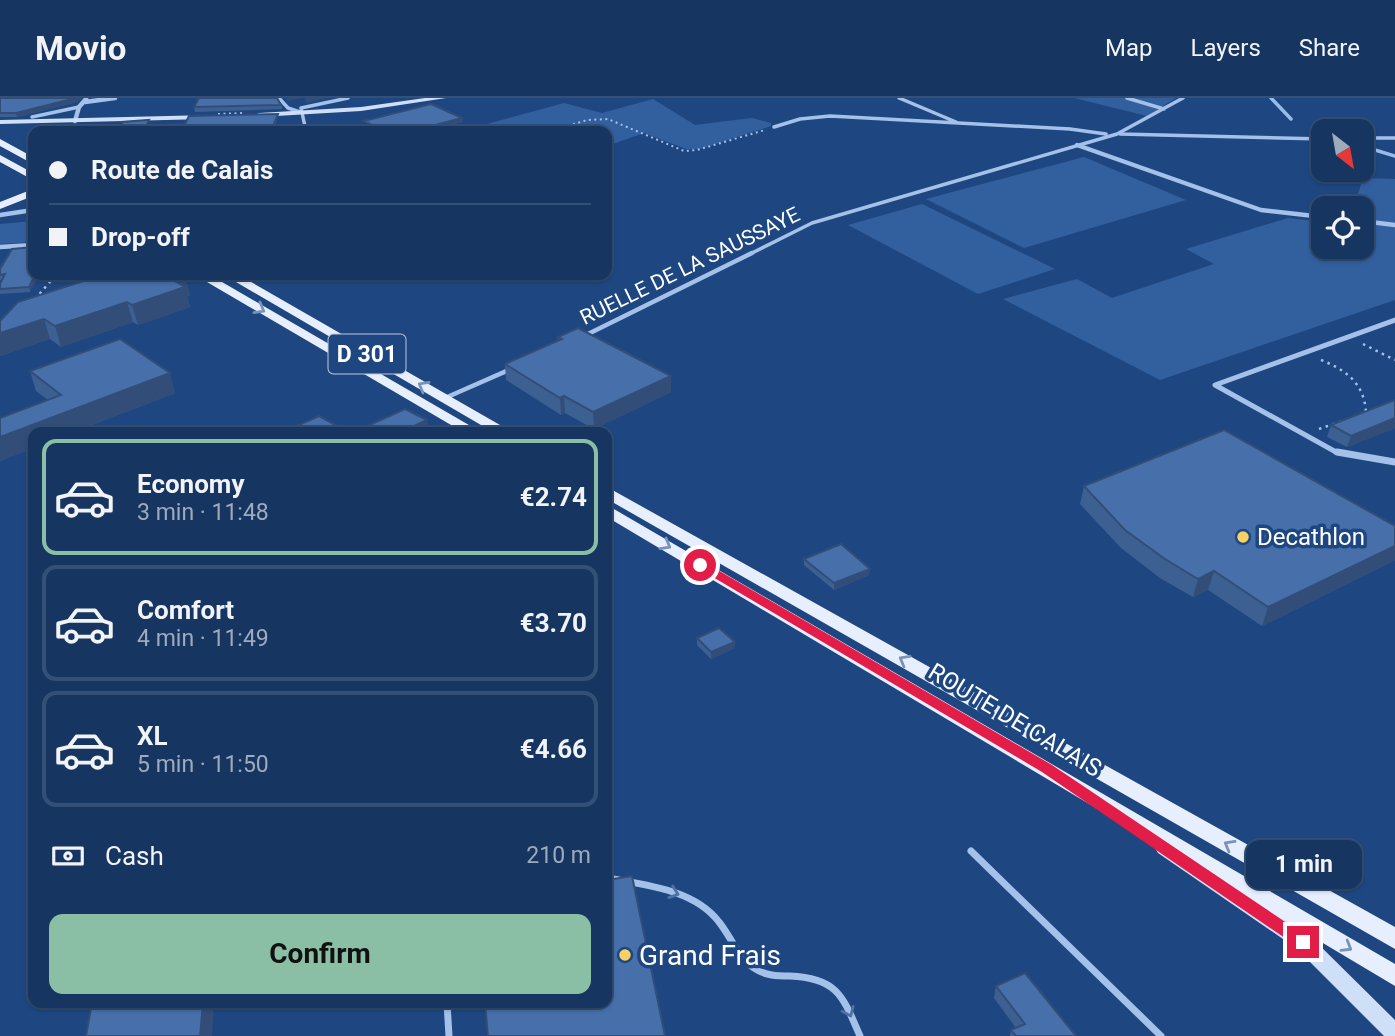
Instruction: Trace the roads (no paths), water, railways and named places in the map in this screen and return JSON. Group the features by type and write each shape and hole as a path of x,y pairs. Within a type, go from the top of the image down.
{"main road":[{"path":"251,115 303,113 442,98"},
{"path":"0,124 211,117"},
{"path":"0,142 28,158"},
{"path":"0,158 28,174"},
{"path":"0,207 28,194"},
{"path":"0,207 28,204"},
{"name":"D 301","path":"210,280 464,427"},
{"name":"D 301","path":"239,280 494,427"},
{"name":"ROUTE DE CALAIS","path":"612,495 1395,939"},
{"name":"ROUTE DE CALAIS","path":"612,513 1395,976"},
{"path":"1047,769 1296,937 1320,956 1395,1033"}],"street":[{"path":"75,121 79,107 86,100 114,98"},
{"path":"1077,145 1241,204 1262,210 1311,216"},
{"path":"0,215 28,212"},
{"path":"1374,222 1395,225"},
{"path":"0,247 28,245"},
{"path":"1395,320 1215,385 1336,452 1395,462"}],"lane":[{"path":"279,98 288,108 303,113"},
{"path":"305,126 301,108 348,98"},
{"path":"899,98 959,124"},
{"path":"1127,98 1164,109"},
{"path":"1077,145 1117,134 1183,98"},
{"path":"32,117 79,107"},
{"path":"774,127 800,119 830,116 1117,134 1311,139"},
{"path":"1374,138 1395,138"},
{"name":"RUELLE DE LA SAUSSAYE","path":"576,339 812,223 1077,145"},
{"path":"444,398 517,366"},
{"path":"971,851 1161,1036"},
{"path":"612,879 677,893 703,906 716,919 747,962 760,972 775,976 817,976 831,982 841,995 860,1036"},
{"path":"447,1008 449,1036"}],"waterway":[{"path":"1271,98 1291,119"},
{"path":"1374,150 1395,156"}],"place":[{"name":"Decathlon","path":"1243,537"},
{"name":"Grand Frais","path":"625,955"}]}
